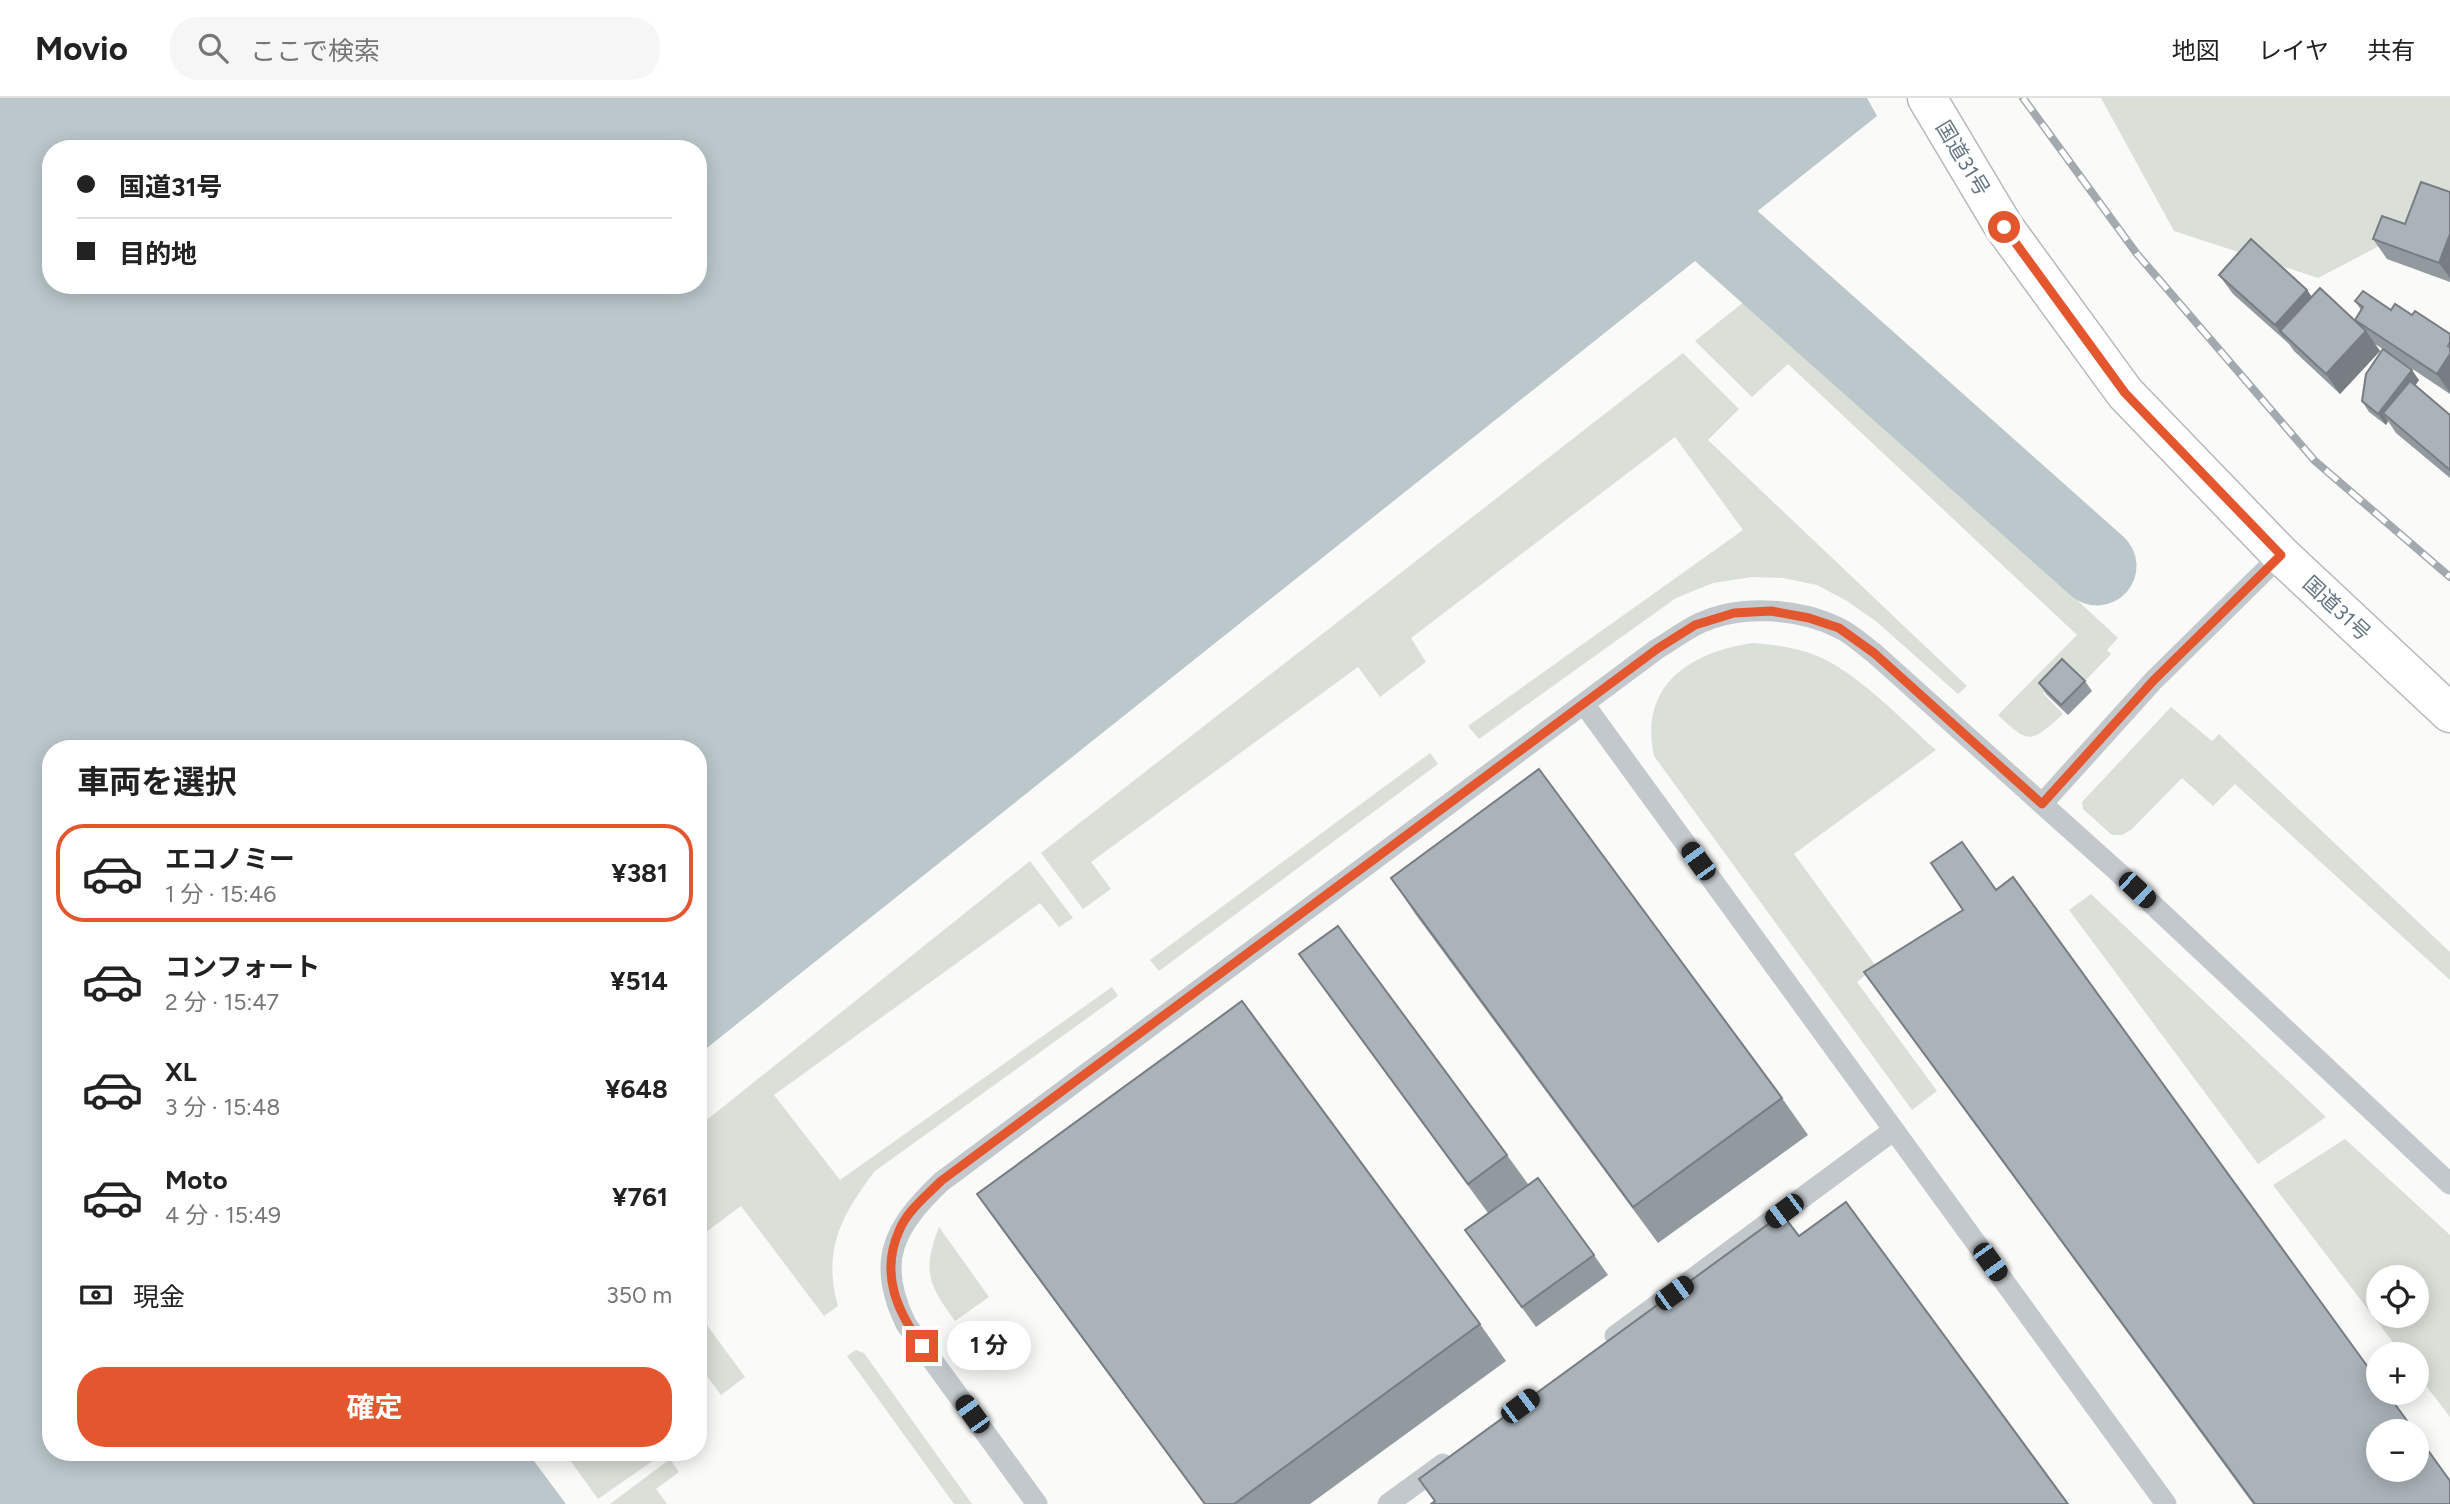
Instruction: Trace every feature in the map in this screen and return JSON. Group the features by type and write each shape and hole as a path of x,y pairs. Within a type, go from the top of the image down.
{"highway":[{"name":"国道31号","path":"1927,98 2004,227 2125,393 2281,555 2450,713"}],"lane":[{"path":"2042,804 2153,681 2281,555"},
{"path":"1037,1504 906,1324 896,1304 890,1268 899,1230 916,1206 941,1181 1657,649 1695,625 1734,613 1771,611 1809,618 1839,628 1874,653 2128,881 2450,1184"},
{"path":"1584,704 2166,1504"},
{"path":"1602,1346 1894,1130"},
{"path":"1388,1504 1455,1454"}],"shaded area":[{"path":"0,98 1867,98 1877,116 707,1048 707,740 42,740 42,1461 534,1461 566,1504 0,1504"},
{"path":"2101,98 2450,98 2450,212 2446,211 2318,278 2174,231"},
{"path":"1750,297 2118,638 2107,650 2111,654 2085,681 2069,666 2043,693 2063,714 2044,731 2030,737 2024,736 1998,715 2077,635 1788,364 1752,397 1695,341"},
{"path":"1683,353 1739,409 1708,440 1967,686 1958,694 1877,622 1847,601 1817,585 1783,578 1752,577 1713,583 1676,598 1479,739 1468,726 1743,530 1675,437 1411,638 1426,662 1380,697 1358,667 1091,862 1111,889 1083,909 1041,853"},
{"path":"1753,643 1805,652 1837,666 1882,700 1936,750 1794,854 1876,966 1857,982 1937,1091 1912,1110 1654,756 1651,731 1654,710 1662,691 1674,676 1709,654"},
{"path":"2171,707 2212,741 2219,734 2450,952 2450,980 2235,784 2213,806 2182,778 2131,830 2122,835 2112,835 2083,809 2082,802"},
{"path":"1430,753 1438,764 1159,971 1150,960"},
{"path":"1030,861 1073,918 1059,927 1040,903 774,1095 840,1180 1112,987 1118,996 875,1171 853,1202 838,1234 832,1267 838,1306 824,1316 741,1206 707,1231 707,1120"},
{"path":"2091,894 2326,1117 2258,1164 2069,910"},
{"path":"2345,1139 2450,1235 2450,1417 2429,1390 2429,1342 2393,1342 2382,1328 2429,1328 2429,1265 2366,1265 2366,1307 2273,1185"},
{"path":"939,1227 989,1297 955,1321 934,1287 929,1266"},
{"path":"707,1325 745,1377 721,1395 707,1376"},
{"path":"856,1350 864,1353 972,1504 954,1504 847,1356"},
{"path":"571,1461 653,1461 598,1499"},
{"path":"667,1461 671,1461 679,1472 656,1489 667,1504 610,1504"}],"building":[{"path":"2421,182 2450,192 2450,234 2439,263 2373,239 2382,216 2405,224"},
{"path":"2251,239 2307,290 2275,325 2219,275"},
{"path":"2320,288 2366,331 2326,374 2280,331"},
{"path":"2363,291 2391,310 2395,304 2412,315 2415,311 2450,334 2450,354 2437,374 2355,320 2363,307 2355,301"},
{"path":"2383,349 2412,370 2378,414 2362,401 2366,374"},
{"path":"2410,381 2450,415 2450,470 2383,413"},
{"path":"2062,659 2085,681 2061,705 2039,683"},
{"path":"1539,769 1782,1098 1633,1207 1391,878"},
{"path":"1962,842 1996,890 2013,877 2366,1364 2366,1405 2396,1405 2406,1419 2366,1419 2366,1482 2429,1482 2429,1452 2450,1481 2450,1504 2255,1504 1864,972 1963,910 1931,863"},
{"path":"1338,926 1507,1155 1468,1184 1299,954"},
{"path":"1242,1001 1480,1324 1234,1504 1205,1504 977,1194"},
{"path":"1538,1178 1594,1255 1522,1307 1465,1230"},
{"path":"1846,1202 2068,1504 1431,1504 1435,1501 1419,1479 1782,1214 1799,1236"}],"waterway":[{"path":"1705,217 2097,566"}],"railway":[{"path":"2023,98 2137,254 2315,461 2450,577"}],"route":[{"path":"922,1346 896,1304 890,1268 899,1230 916,1206 941,1181 1657,649 1695,625 1734,613 1771,611 1809,618 1839,628 1874,653 2042,804 2153,681 2281,555 2125,393 2004,227"}]}
